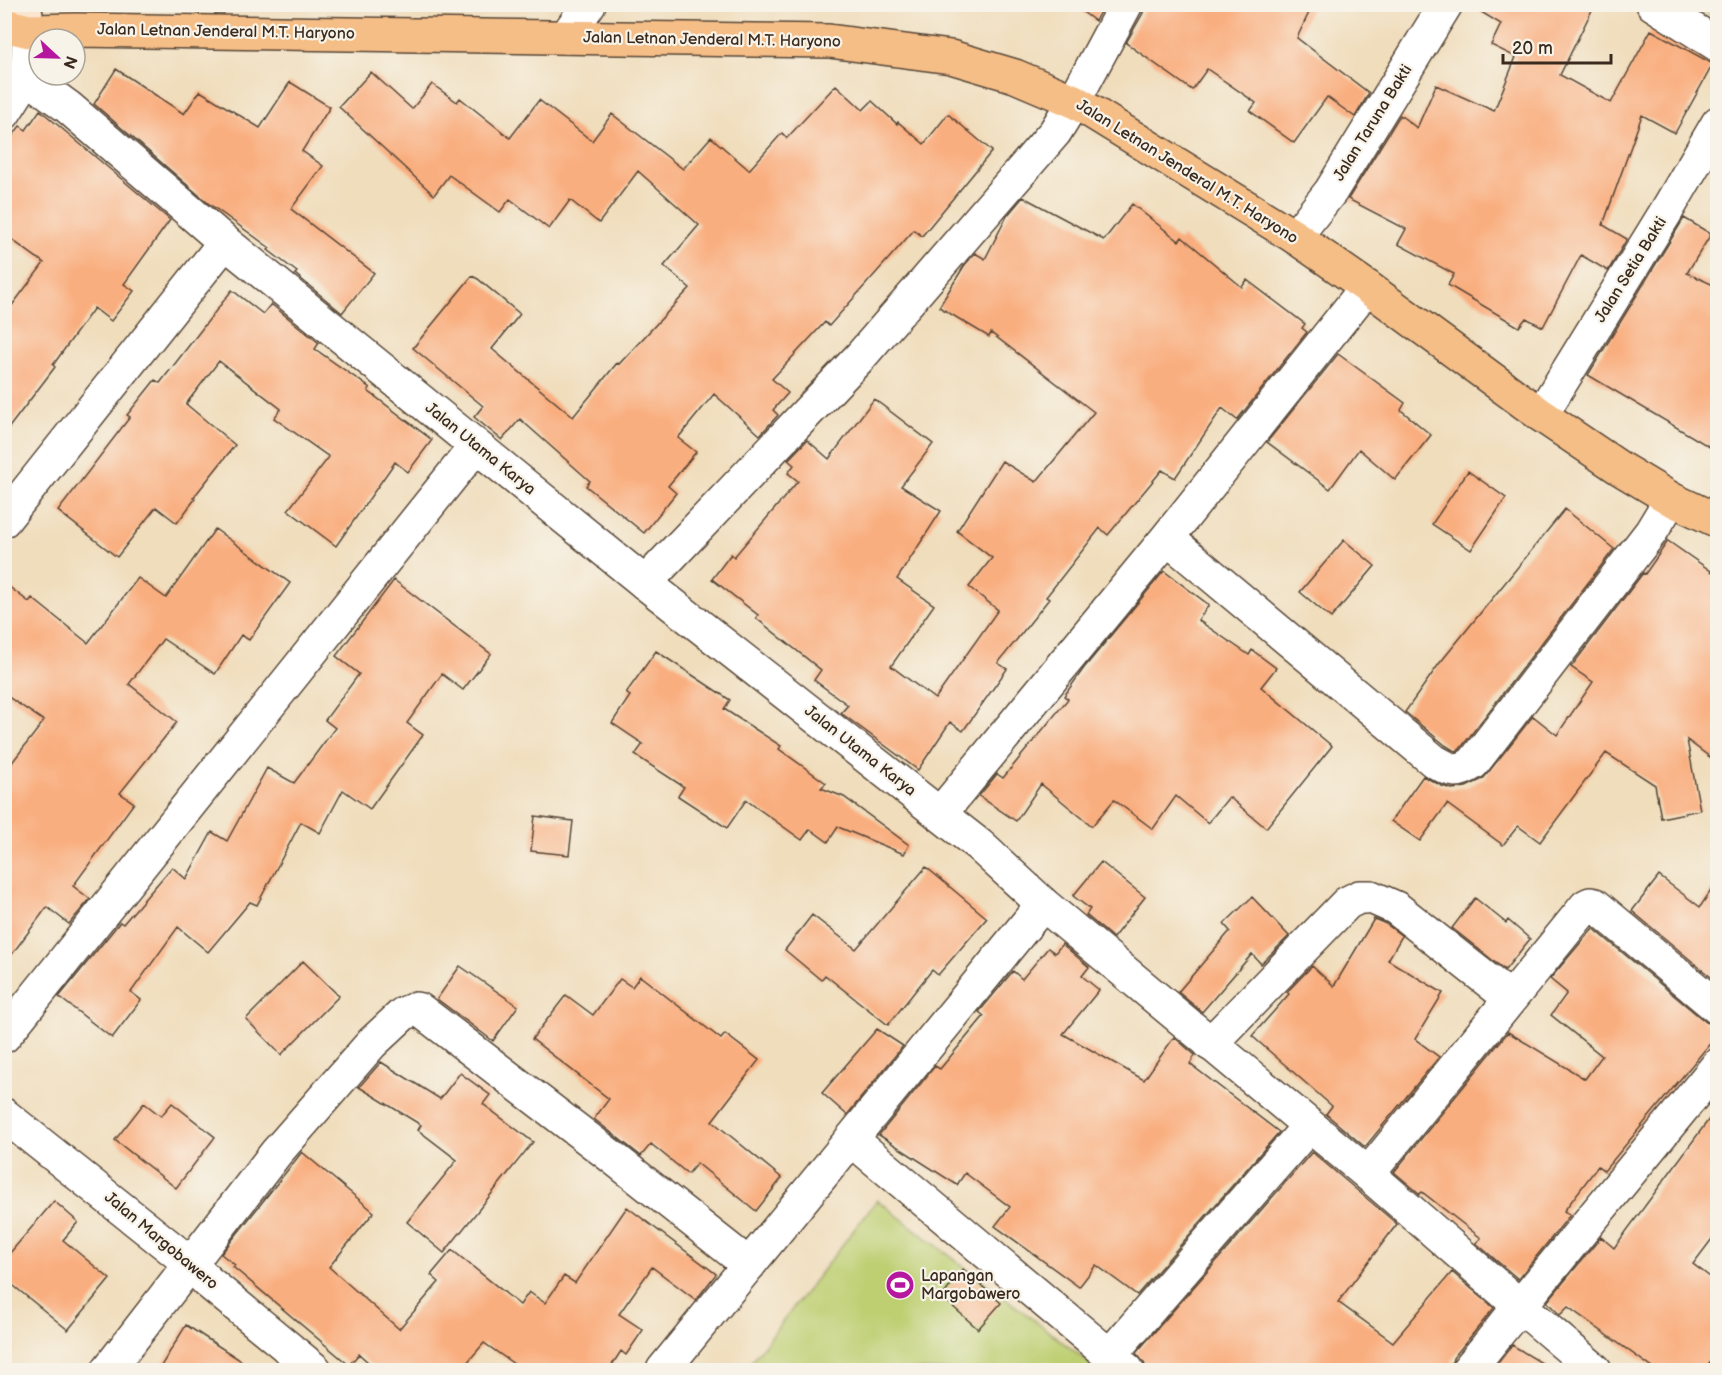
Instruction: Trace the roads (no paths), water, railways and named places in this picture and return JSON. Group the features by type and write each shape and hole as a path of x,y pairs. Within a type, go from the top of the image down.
{"highway":[{"name":"Jalan Letnan Jenderal M.T. Haryono","path":"19,20 77,30 829,41 951,57 1015,76 1074,101 1295,237 1541,415 1621,469 1671,499 1718,521"}],"street":[{"path":"566,37 589,4"},
{"path":"645,583 860,357 1055,132 1126,4"},
{"name":"Jalan Taruna Bakti","path":"1295,237 1331,191 1446,4"},
{"path":"1653,4 1718,45"},
{"path":"4,113 27,77 19,20"},
{"name":"Jalan Utama Karya","path":"41,87 68,107 225,242 645,583 979,845 1042,904 1368,1174 1595,1371"},
{"name":"Jalan Setia Bakti","path":"1541,415 1718,123"},
{"path":"4,520 225,242"},
{"path":"940,814 1167,538 1367,287"},
{"path":"4,1036 476,446"},
{"path":"1167,538 1434,761 1454,772 1463,770 1473,763 1651,532 1671,499"},
{"path":"1210,1044 1347,903 1359,897 1371,897 1396,908 1510,998"},
{"path":"663,1371 1042,904"},
{"path":"1368,1174 1510,998 1590,904 1595,905 1718,1008"},
{"path":"108,1371 283,1144 372,1043 403,1014 415,1010 420,1010 749,1265"},
{"path":"1468,1371 1718,1065"},
{"name":"Jalan Margobawero","path":"4,1114 191,1264 207,1281 315,1371"},
{"path":"851,1139 1118,1363 1310,1126"}],"place":[{"name":"Lapangan Margobawero","path":"900,1285"}]}
